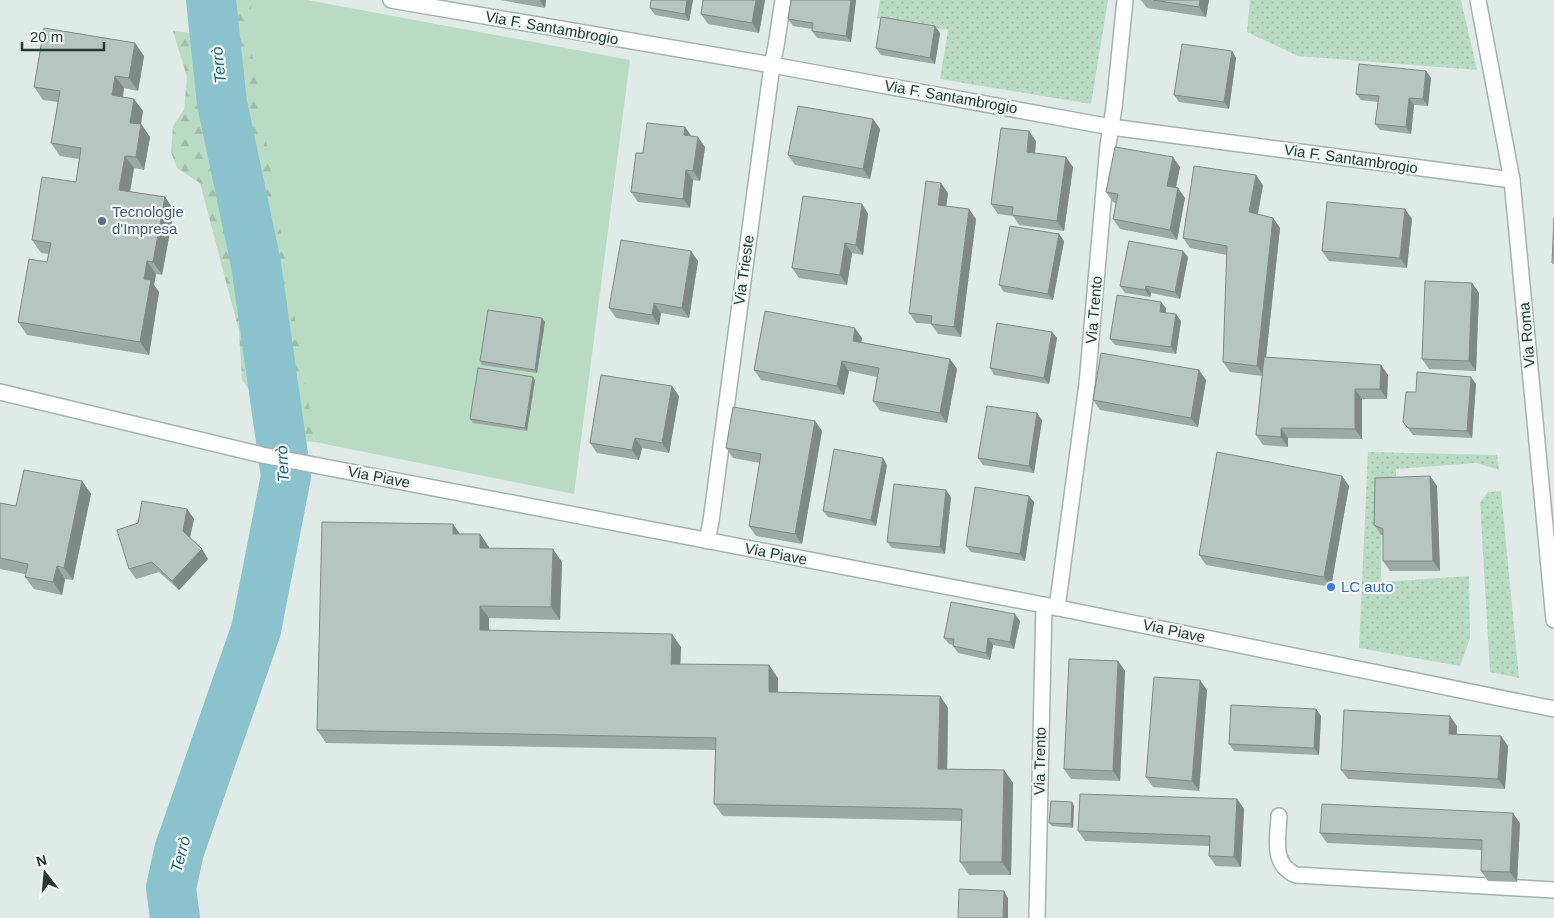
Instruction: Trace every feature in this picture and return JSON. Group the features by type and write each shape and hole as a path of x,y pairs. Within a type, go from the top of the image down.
{"street":[{"name":"Via F. Santambrogio","path":"391,0 772,65 1111,127 1512,180"},
{"name":"Via Trieste","path":"707,541 772,65 783,0"},
{"name":"Via Roma","path":"1478,0 1512,180 1554,620"},
{"name":"Via Trento","path":"1037,918 1050,606 1087,384 1124,6"},
{"name":"Via Piave","path":"0,392 262,455 1050,606 1554,709"},
{"path":"1278,816 1280,861 1284,867 1296,875 1554,890"}],"green space":[{"path":"233,0 268,0 298,250 315,442 287,440 261,219 254,199 257,169 250,129 230,106 222,34"},
{"path":"253,0 307,0 630,60 574,494 315,442 247,24"},
{"path":"880,0 1108,0 1091,104 940,79 948,30 877,18"},
{"path":"1250,0 1461,0 1477,70 1298,56 1247,32"},
{"path":"173,31 204,34 214,100 245,235 269,416 242,380 239,331 200,183 177,168 171,152 173,126 184,110 187,77"},
{"path":"1368,452 1497,455 1499,470 1477,463 1396,469 1396,488 1382,489 1381,582 1469,576 1470,638 1460,666 1359,648"},
{"path":"1501,491 1519,678 1490,672 1480,502 1488,492"}],"building":[{"path":"651,0 687,0 685,14 650,8"},
{"path":"703,0 756,0 752,23 701,14"},
{"path":"791,0 851,0 846,36 812,31 813,23 788,19"},
{"path":"1153,0 1200,0 1199,7"},
{"path":"881,17 935,26 930,58 876,48"},
{"path":"44,28 135,43 129,78 115,76 112,95 134,99 130,123 141,124 136,157 125,156 119,190 165,197 153,262 147,261 144,279 151,280 140,342 18,322 29,259 47,262 51,243 32,240 42,177 76,182 81,148 51,143 60,91 34,87"},
{"path":"1182,44 1232,51 1224,102 1174,95"},
{"path":"1359,64 1426,71 1423,99 1409,98 1406,127 1375,124 1379,96 1356,94"},
{"path":"798,106 873,119 863,169 788,155"},
{"path":"647,123 685,127 684,135 698,137 693,171 686,170 683,199 631,192 636,153 643,153"},
{"path":"1001,128 1029,131 1027,152 1066,157 1057,221 1012,215 1013,207 991,204"},
{"path":"1115,147 1173,157 1167,186 1178,188 1170,230 1113,219 1118,194 1106,192"},
{"path":"1194,166 1256,175 1249,212 1273,218 1257,366 1223,362 1227,246 1183,238"},
{"path":"926,181 941,183 938,205 969,209 954,327 931,324 932,316 909,313"},
{"path":"803,196 862,204 856,245 845,243 840,275 792,268"},
{"path":"1327,202 1405,209 1400,258 1322,251"},
{"path":"1554,218 1554,263 1552,263"},
{"path":"1010,226 1059,234 1048,294 999,285"},
{"path":"621,240 691,251 682,308 654,303 652,315 609,308"},
{"path":"1129,241 1183,251 1175,292 1146,286 1145,290 1120,286"},
{"path":"1425,281 1472,283 1469,361 1422,359"},
{"path":"1117,295 1161,302 1160,312 1176,314 1171,347 1110,339"},
{"path":"488,310 542,318 535,370 480,361"},
{"path":"765,311 855,328 853,341 950,359 940,413 873,401 879,368 842,361 837,386 754,370"},
{"path":"997,323 1052,332 1044,378 990,368"},
{"path":"1101,353 1199,370 1191,418 1093,400"},
{"path":"1264,357 1381,365 1380,389 1355,389 1355,429 1281,428 1281,437 1256,435"},
{"path":"478,368 533,377 525,428 470,419"},
{"path":"1417,372 1471,377 1467,431 1408,428 1403,422 1406,392 1416,392"},
{"path":"601,375 672,386 662,443 635,438 632,450 590,443"},
{"path":"987,406 1037,413 1029,466 978,458"},
{"path":"733,407 815,421 795,534 749,526 761,454 726,448"},
{"path":"834,449 883,458 871,520 823,511"},
{"path":"1217,452 1342,476 1324,577 1199,555"},
{"path":"24,470 82,481 64,568 57,566 53,582 25,577 28,564 0,558 0,503 16,506"},
{"path":"1430,476 1433,561 1383,561 1383,529 1374,525 1375,478"},
{"path":"894,484 946,490 940,547 887,542"},
{"path":"975,487 1029,496 1020,554 966,546"},
{"path":"142,501 187,509 183,531 202,549 172,581 152,562 129,569 117,530 138,523"},
{"path":"322,522 453,524 453,534 480,534 480,548 553,549 551,607 480,606 480,630 672,634 671,664 769,665 769,692 940,696 938,769 1004,770 1002,862 960,862 962,809 714,804 716,738 317,730"},
{"path":"951,602 1015,614 1010,642 988,638 986,653 953,646 954,639 944,638"},
{"path":"1069,659 1118,661 1113,771 1064,769"},
{"path":"1154,677 1200,680 1192,781 1146,777"},
{"path":"1231,705 1316,709 1314,748 1229,744"},
{"path":"1344,710 1450,716 1449,734 1501,736 1498,779 1341,770"},
{"path":"1080,794 1237,799 1234,857 1209,856 1210,836 1078,831"},
{"path":"1051,801 1072,802 1071,824 1049,823"},
{"path":"1322,804 1513,813 1510,872 1481,871 1482,840 1320,833"},
{"path":"959,889 1004,891 1003,918 958,918"}],"waterway":[{"name":"Terrò","path":"175,918 171,888 179,851 256,630 286,476 256,264 222,103 211,0"}],"place":[{"name":"Tecnologie d'Impresa","path":"102,221"},
{"name":"LC auto","path":"1331,587"}]}
